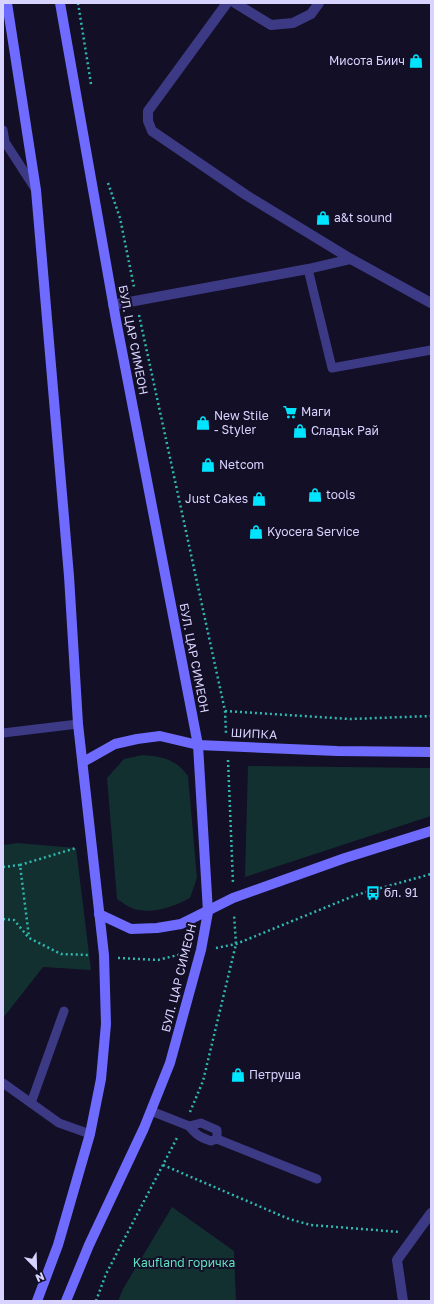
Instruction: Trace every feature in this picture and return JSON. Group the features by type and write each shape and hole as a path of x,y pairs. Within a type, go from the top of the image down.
{"main road":[{"path":"7,3 36,190 69,576 78,724 104,955 106,1024 101,1080 90,1134 58,1245 37,1301"},
{"name":"БУЛ. ЦАР СИМЕОН","path":"60,3 113,305 198,745 208,912 201,950 170,1063 151,1112 89,1245 66,1301"},
{"name":"ШИПКА","path":"83,762 115,744 137,738 160,736 198,745 227,745 337,751 431,752"},
{"path":"99,914 131,929 157,928 181,924 208,912 233,898 345,858 431,831"}],"street":[{"path":"226,3 148,111 148,121 152,131 246,195 352,259 431,303"},
{"path":"235,3 271,26 293,23 311,14 319,3"},
{"path":"113,305 308,270 352,259"},
{"path":"403,1301 397,1260 431,1213"}],"lane":[{"path":"3,130 4,142 36,190"},
{"path":"308,270 332,368 431,350"},
{"path":"3,733 78,724"},
{"path":"31,1103 64,1011"},
{"path":"3,1084 59,1123 90,1134"},
{"path":"151,1112 186,1125 197,1136 211,1142 218,1139 317,1179"},
{"path":"186,1125 201,1123 217,1130 218,1139"}],"path":[{"path":"78,3 92,88"},
{"path":"96,1301 106,1274 163,1165 186,1125 203,1081 236,944 225,711 120,218 107,179"},
{"path":"225,711 350,720 431,716"},
{"path":"3,867 20,865 76,848"},
{"path":"20,865 29,938"},
{"path":"236,944 356,895 431,874"},
{"path":"163,1165 289,1219 311,1225 417,1233"}],"green space":[{"path":"143,755 163,758 174,762 188,776 197,878 190,898 170,907 148,911 134,909 117,899 107,778 124,759"},
{"path":"248,766 431,768 431,816 245,877"},
{"path":"18,843 76,848 91,970 43,967 3,1018 3,845"},
{"name":"Kaufland горичка","path":"172,1207 234,1251 236,1301 118,1301 123,1289"}],"place":[{"name":"Мисота Биич","path":"416,61"},
{"name":"a&t sound","path":"323,218"},
{"name":"Маги","path":"290,412"},
{"name":"New Stile - Styler","path":"203,423"},
{"name":"Сладък Рай","path":"300,431"},
{"name":"Netcom","path":"208,465"},
{"name":"tools","path":"315,495"},
{"name":"Just Cakes","path":"259,499"},
{"name":"Kyocera Service","path":"256,532"},
{"name":"бл. 91","path":"373,893"},
{"name":"Петруша","path":"238,1075"}]}
